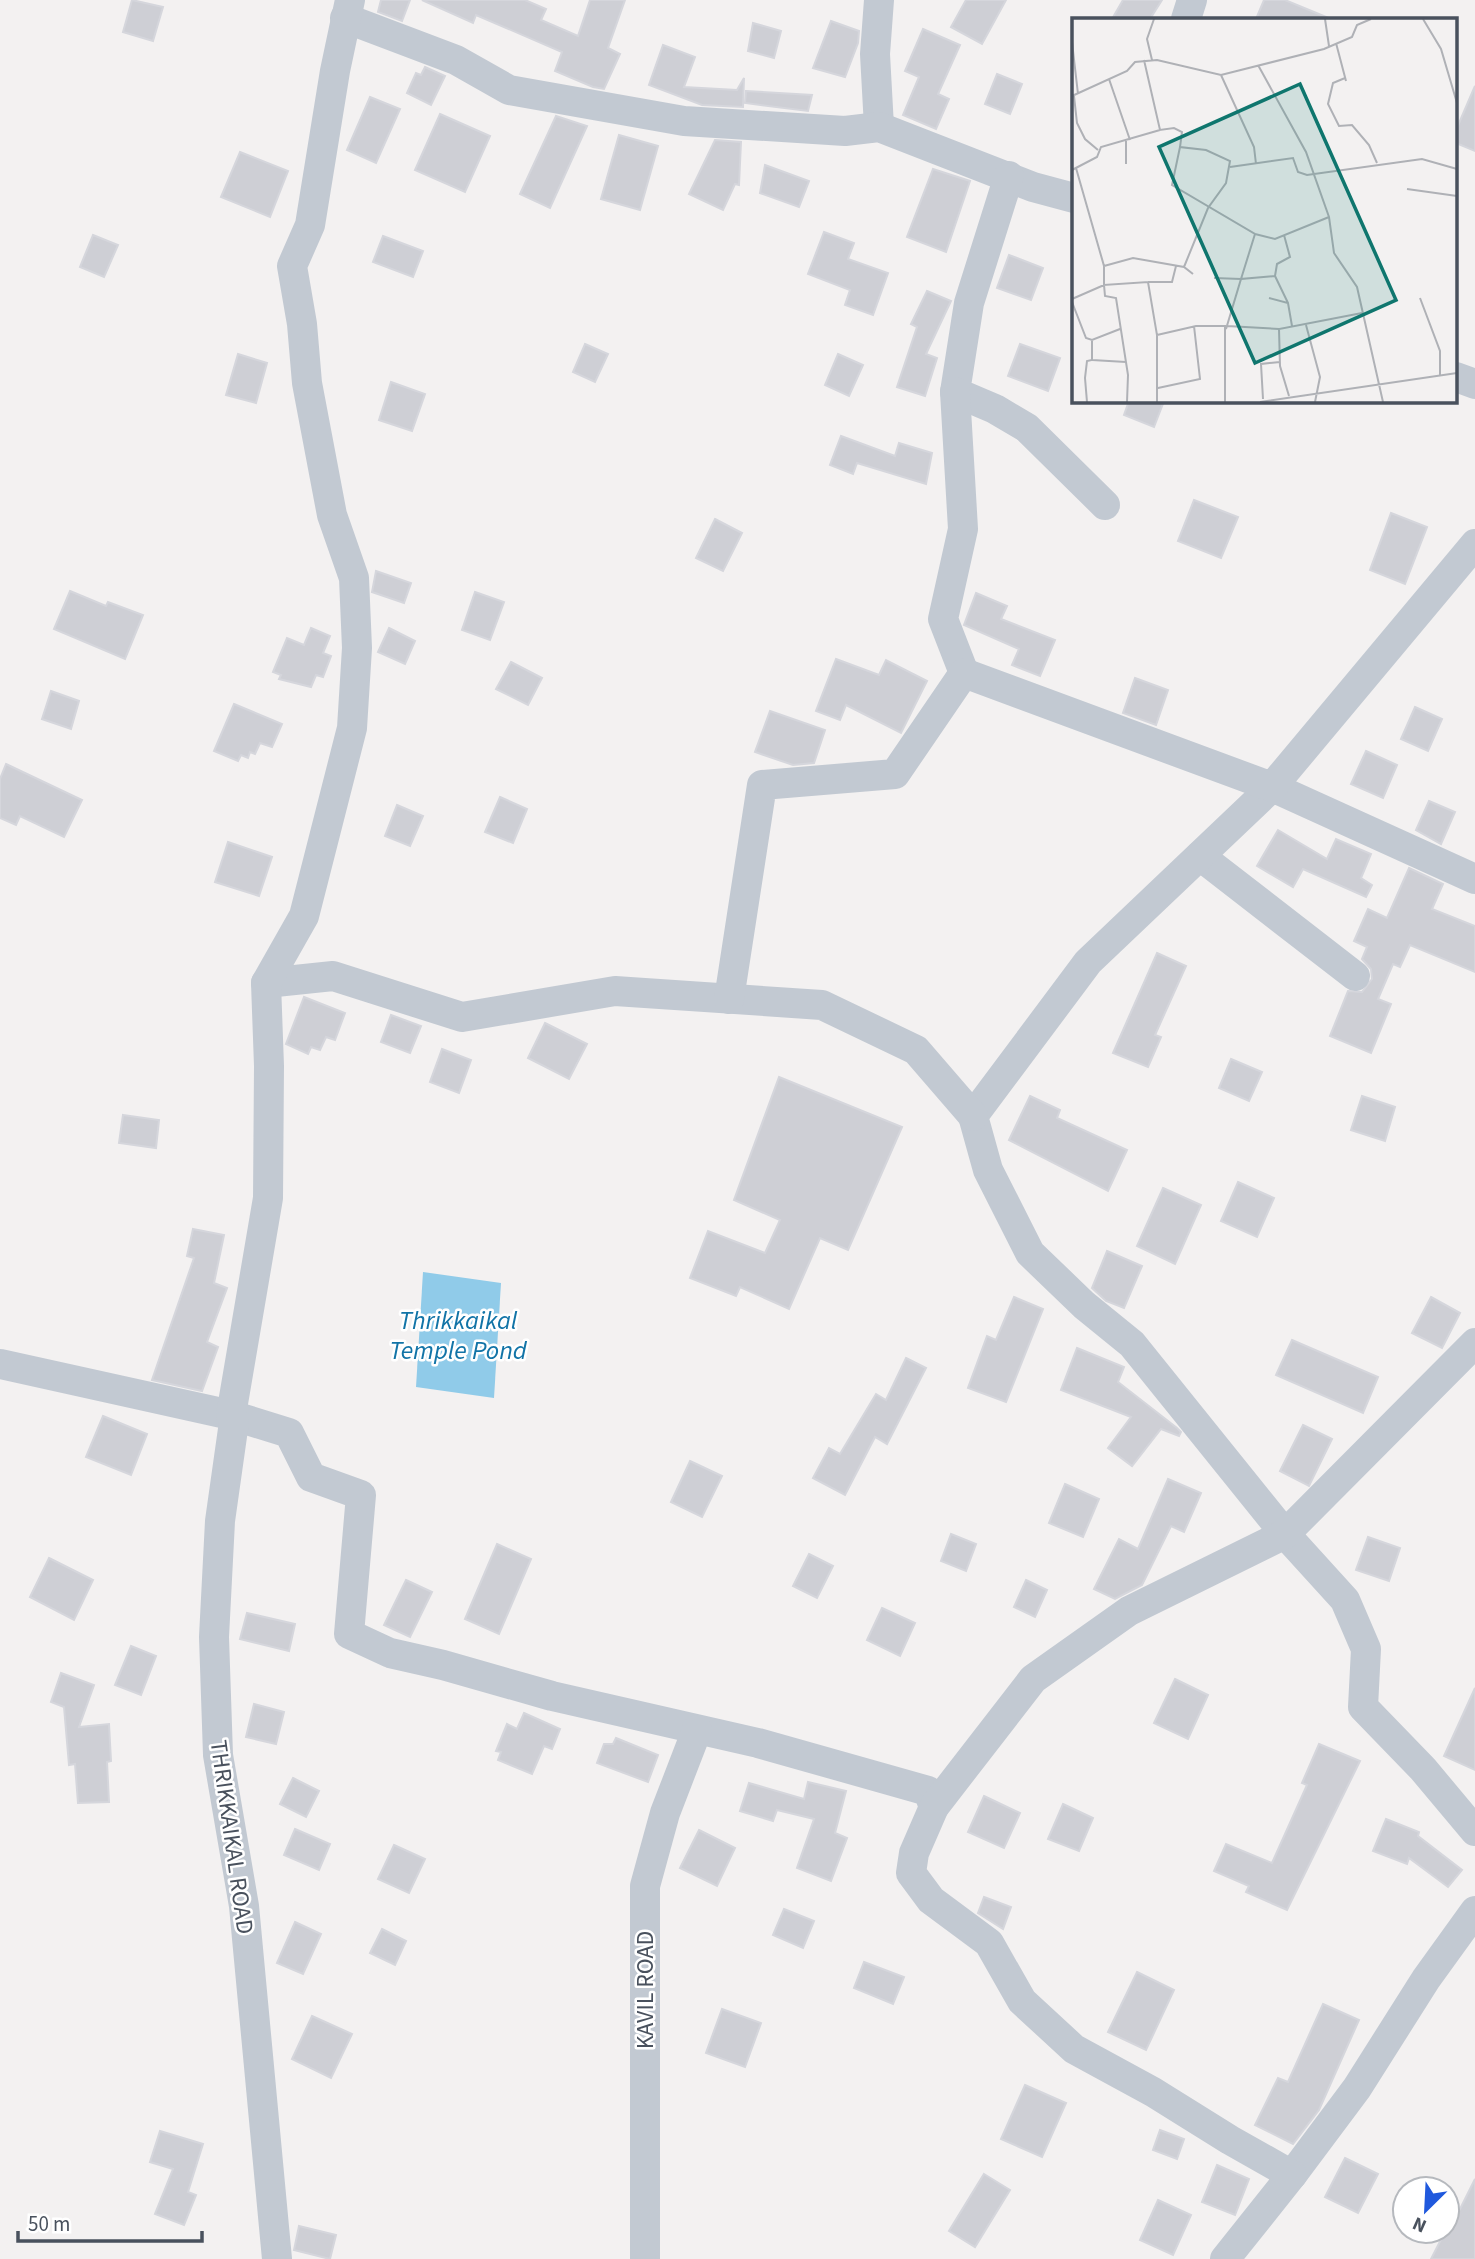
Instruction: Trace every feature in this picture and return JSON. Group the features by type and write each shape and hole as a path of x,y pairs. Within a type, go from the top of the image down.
{"street":[{"path":"879,0 875,54 879,127"},
{"path":"1186,18 1192,0"},
{"path":"266,983 304,916 352,728 357,648 354,578 332,515 307,383 302,324 292,266 310,225 348,9 456,60 509,90 696,122 845,131 879,127 1072,197"},
{"path":"1009,176 969,303 955,392 963,529 943,619 964,673 1272,787 1475,879"},
{"path":"1458,377 1475,384"},
{"path":"955,392 995,409 1027,428 1105,505"},
{"path":"973,1116 1088,962 1272,787 1475,544"},
{"path":"729,999 762,785 895,774 964,673"},
{"path":"1200,856 1355,976"},
{"path":"266,983 333,976 462,1017 615,991 822,1005 916,1050 973,1116 988,1170 1030,1253 1084,1305 1132,1344 1285,1534 1345,1600 1366,1649 1363,1707 1423,1769 1475,1831"},
{"name":"THRIKKAIKAL ROAD","path":"266,983 269,1066 268,1198 230,1415 233,1422 220,1521 214,1637 218,1755 244,1906 277,2259"},
{"path":"1292,2175 1153,2092 1074,2049 1022,2001 989,1943 931,1900 911,1873 914,1853 934,1807 1033,1679 1129,1611 1285,1534 1475,1343"},
{"path":"0,1364 230,1415 289,1433 311,1478 361,1495 349,1634 390,1653 758,1743 928,1791 934,1807"},
{"name":"KAVIL ROAD","path":"645,2259 645,1886 665,1813 697,1730"},
{"path":"1225,2259 1357,2088 1426,1979 1475,1911"}],"water":[{"name":"Thrikkaikal Temple Pond","path":"423,1272 501,1283 494,1398 416,1387"}],"building":[{"path":"132,0 163,7 153,41 123,32"},
{"path":"381,0 410,0 402,21 378,12"},
{"path":"422,0 525,0 546,9 541,20 578,36 590,0 625,0 608,48 620,54 604,89 593,87 555,71 562,52 476,15 473,23"},
{"path":"966,0 1006,0 982,44 951,27"},
{"path":"1123,0 1162,0 1151,18 1113,18"},
{"path":"1264,0 1285,0 1329,18 1256,18"},
{"path":"831,21 859,31 858,43 845,77 813,68"},
{"path":"753,23 781,31 774,58 748,51"},
{"path":"923,29 960,45 938,94 949,99 936,129 903,115 919,77 905,71"},
{"path":"663,45 695,57 684,87 737,90 744,78 743,107 702,105 649,85"},
{"path":"425,67 445,76 431,105 407,93 416,73 421,75"},
{"path":"997,74 1022,84 1010,114 985,104"},
{"path":"1475,86 1475,151 1458,144 1458,125"},
{"path":"746,91 812,95 808,111 745,103"},
{"path":"370,97 400,109 376,163 347,150"},
{"path":"440,114 490,136 465,192 415,170"},
{"path":"556,116 587,126 550,208 520,194"},
{"path":"619,135 658,146 640,210 601,199"},
{"path":"715,140 741,142 739,185 735,184 723,210 689,194"},
{"path":"240,152 288,171 270,217 221,197"},
{"path":"765,165 809,181 799,207 760,193"},
{"path":"933,169 970,181 946,252 907,237"},
{"path":"824,232 854,243 848,259 888,273 873,315 845,305 850,290 808,274"},
{"path":"93,235 118,245 104,277 80,267"},
{"path":"383,236 423,251 413,277 373,262"},
{"path":"1009,255 1043,268 1031,300 997,288"},
{"path":"927,291 951,301 926,354 937,358 925,396 897,387 917,327 911,324"},
{"path":"585,344 608,354 595,382 573,372"},
{"path":"1020,344 1060,358 1048,391 1008,376"},
{"path":"238,354 267,363 256,403 226,395"},
{"path":"838,354 863,365 849,396 825,385"},
{"path":"391,382 425,394 412,431 379,420"},
{"path":"1129,402 1164,402 1154,427 1124,415"},
{"path":"841,436 895,456 899,443 932,453 926,484 857,463 853,474 830,465"},
{"path":"1194,500 1238,517 1221,558 1178,541"},
{"path":"1391,513 1427,527 1405,584 1370,570"},
{"path":"715,519 742,533 723,571 696,558"},
{"path":"376,571 411,583 404,603 372,592"},
{"path":"70,591 106,606 108,602 143,615 125,659 54,629"},
{"path":"475,592 504,602 490,640 462,630"},
{"path":"976,593 1007,606 1001,619 1055,640 1040,676 1012,665 1019,649 964,625"},
{"path":"311,628 330,636 323,653 331,656 323,677 316,675 311,687 279,679 281,675 273,672 287,638 304,645"},
{"path":"389,628 415,641 405,664 378,652"},
{"path":"836,659 879,675 886,660 927,681 901,733 846,705 840,720 816,711"},
{"path":"511,662 542,678 528,705 496,689"},
{"path":"1135,678 1168,690 1156,725 1123,713"},
{"path":"51,691 79,701 71,729 42,719"},
{"path":"234,704 282,724 272,747 260,743 255,754 250,752 248,758 241,755 238,761 214,751"},
{"path":"1415,707 1442,719 1428,751 1401,739"},
{"path":"770,711 825,730 814,763 793,765 755,752"},
{"path":"1366,751 1397,765 1383,798 1351,784"},
{"path":"6,764 82,800 64,837 20,816 16,825 0,818 0,779"},
{"path":"500,797 527,809 513,843 485,832"},
{"path":"1429,801 1455,812 1441,844 1416,830"},
{"path":"397,805 423,816 410,846 385,836"},
{"path":"1278,830 1327,859 1336,839 1371,854 1361,878 1372,885 1366,897 1303,869 1293,887 1257,866"},
{"path":"228,842 272,857 259,896 215,882"},
{"path":"1409,868 1443,884 1432,909 1475,926 1475,972 1410,945 1400,967 1393,964 1378,999 1391,1004 1371,1053 1330,1036 1348,991 1362,992 1372,979 1371,969 1362,959 1367,947 1354,941 1368,909 1387,918"},
{"path":"1157,953 1186,966 1155,1035 1161,1037 1148,1067 1113,1053"},
{"path":"304,997 345,1013 335,1040 326,1037 320,1050 311,1047 308,1054 286,1044"},
{"path":"391,1015 421,1026 410,1053 381,1042"},
{"path":"545,1023 587,1044 569,1079 528,1058"},
{"path":"442,1049 471,1060 459,1093 430,1082"},
{"path":"1231,1059 1262,1072 1249,1101 1219,1088"},
{"path":"779,1077 902,1127 848,1250 820,1238 789,1309 740,1287 736,1296 690,1278 708,1231 765,1253 780,1220 734,1200"},
{"path":"1030,1096 1060,1110 1057,1118 1127,1150 1108,1191 1009,1140"},
{"path":"1362,1096 1395,1107 1385,1141 1351,1130"},
{"path":"123,1115 159,1120 156,1148 119,1143"},
{"path":"1238,1182 1274,1198 1257,1237 1221,1221"},
{"path":"1163,1188 1201,1205 1175,1264 1137,1246"},
{"path":"193,1229 224,1235 214,1283 227,1288 207,1342 218,1347 202,1391 152,1380 194,1258 187,1256"},
{"path":"1107,1251 1142,1266 1124,1308 1106,1301 1092,1288"},
{"path":"1014,1297 1043,1309 1006,1402 968,1388 987,1336 996,1340"},
{"path":"1431,1297 1460,1313 1442,1348 1412,1333"},
{"path":"1292,1340 1378,1377 1363,1413 1276,1375"},
{"path":"1077,1348 1124,1367 1118,1382 1177,1428 1181,1432 1179,1436 1161,1429 1132,1466 1108,1448 1131,1417 1061,1390"},
{"path":"906,1358 926,1368 887,1444 875,1437 845,1495 813,1478 829,1448 840,1454 876,1394 886,1400"},
{"path":"103,1416 147,1434 131,1475 86,1457"},
{"path":"1303,1425 1332,1439 1309,1486 1280,1471"},
{"path":"690,1461 722,1476 702,1517 671,1502"},
{"path":"1168,1479 1201,1493 1184,1532 1171,1526 1142,1585 1115,1599 1094,1589 1119,1539 1138,1549"},
{"path":"1065,1484 1099,1499 1083,1537 1049,1523"},
{"path":"951,1534 976,1544 966,1571 941,1561"},
{"path":"1368,1537 1400,1548 1389,1581 1356,1570"},
{"path":"497,1544 531,1559 499,1634 465,1619"},
{"path":"809,1554 833,1566 817,1598 793,1586"},
{"path":"49,1558 93,1580 74,1620 30,1597"},
{"path":"406,1580 432,1592 410,1637 384,1625"},
{"path":"1026,1580 1047,1590 1035,1617 1014,1607"},
{"path":"882,1608 915,1623 900,1656 867,1640"},
{"path":"247,1613 295,1624 289,1651 240,1639"},
{"path":"131,1646 156,1656 141,1695 115,1685"},
{"path":"61,1673 94,1685 79,1727 109,1724 109,1802 78,1803 75,1764 69,1765 64,1707 51,1702"},
{"path":"1175,1679 1208,1695 1188,1739 1154,1723"},
{"path":"1475,1688 1475,1770 1444,1756"},
{"path":"254,1704 284,1712 276,1744 246,1737"},
{"path":"524,1713 560,1729 552,1749 544,1746 532,1774 498,1760 501,1752 496,1751 507,1724 517,1729"},
{"path":"616,1738 658,1755 648,1782 597,1763 604,1744 613,1744"},
{"path":"1319,1744 1360,1761 1287,1910 1246,1892 1249,1886 1214,1871 1226,1844 1272,1863 1307,1785 1302,1783"},
{"path":"293,1778 319,1791 306,1817 280,1804"},
{"path":"808,1782 846,1791 835,1833 847,1838 831,1881 797,1868 814,1819 777,1810 773,1821 740,1811 749,1783 804,1799"},
{"path":"984,1796 1020,1813 1004,1848 968,1832"},
{"path":"1063,1804 1093,1818 1079,1851 1048,1839"},
{"path":"1386,1819 1419,1832 1418,1836 1462,1870 1448,1887 1409,1858 1407,1864 1373,1851"},
{"path":"295,1829 330,1844 319,1870 284,1855"},
{"path":"699,1830 735,1848 717,1886 680,1868"},
{"path":"394,1845 425,1859 409,1893 378,1879"},
{"path":"984,1897 1011,1907 1003,1929 978,1913"},
{"path":"784,1909 814,1921 803,1948 773,1935"},
{"path":"295,1922 321,1934 303,1974 277,1963"},
{"path":"382,1929 406,1941 395,1965 370,1953"},
{"path":"864,1962 904,1977 893,2004 854,1988"},
{"path":"1137,1972 1174,1990 1146,2050 1108,2032"},
{"path":"1323,2004 1359,2020 1319,2110 1293,2144 1255,2125 1278,2078 1288,2082"},
{"path":"722,2009 761,2023 745,2067 706,2053"},
{"path":"312,2016 352,2034 331,2078 292,2059"},
{"path":"1025,2085 1066,2103 1042,2157 1001,2139"},
{"path":"1160,2130 1184,2139 1177,2159 1153,2150"},
{"path":"160,2131 203,2144 188,2192 196,2195 184,2225 155,2214 173,2169 150,2162"},
{"path":"1345,2158 1378,2174 1358,2213 1325,2197"},
{"path":"1217,2165 1249,2179 1235,2215 1202,2202"},
{"path":"984,2174 1010,2190 975,2247 949,2231"},
{"path":"1475,2179 1475,2259 1431,2259 1438,2245 1461,2245 1461,2207"},
{"path":"1158,2200 1191,2215 1173,2255 1140,2240"},
{"path":"299,2226 336,2235 330,2259 294,2250"}]}
